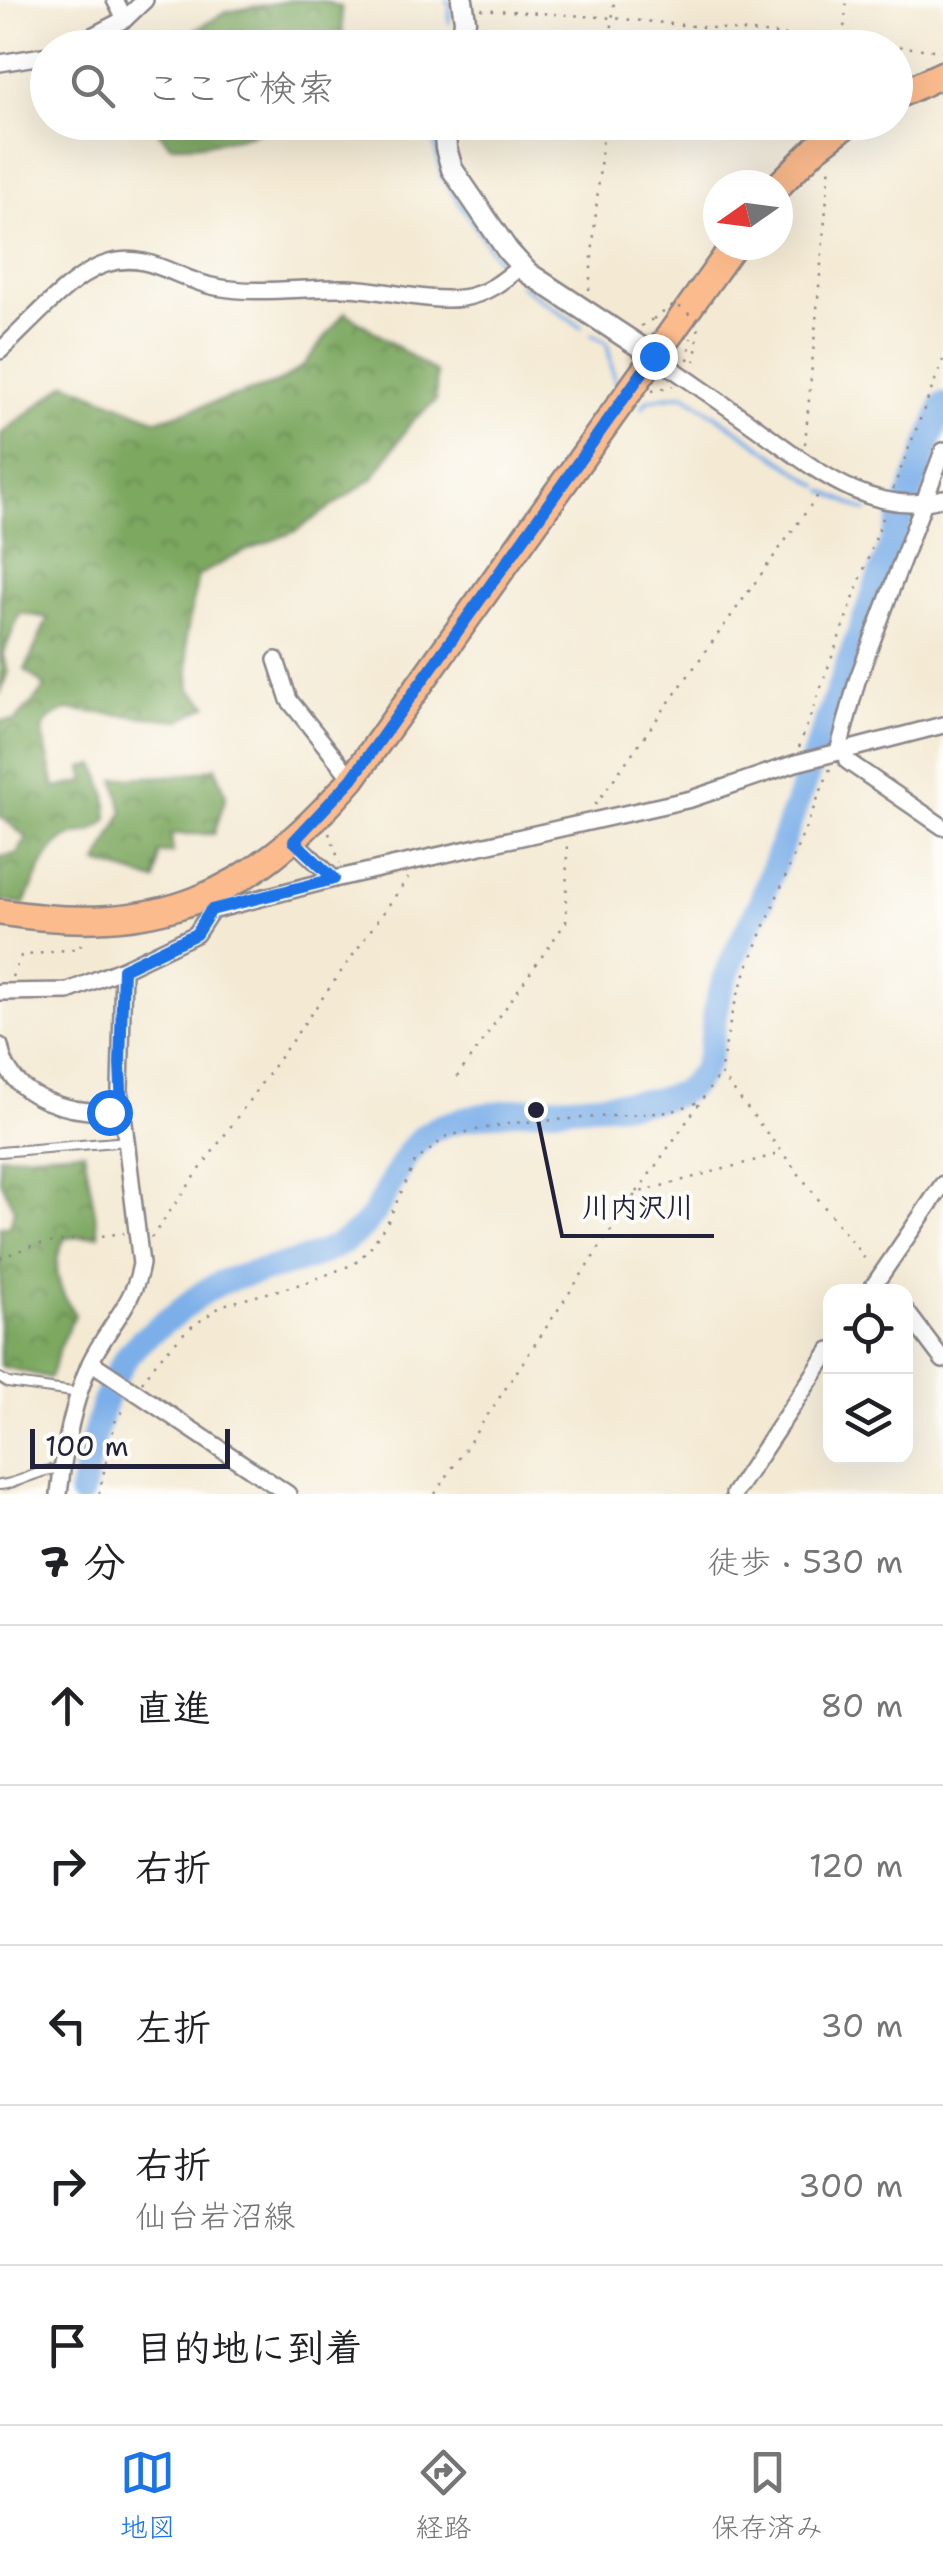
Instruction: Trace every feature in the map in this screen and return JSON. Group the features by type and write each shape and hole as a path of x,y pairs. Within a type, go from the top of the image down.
{"main road":[{"path":"913,88 943,74"},
{"path":"793,172 828,140"},
{"path":"0,912 82,921 135,917 190,902 249,874 294,841 352,779 723,260"}],"street":[{"path":"115,0 125,18"},
{"path":"103,30 146,0"},
{"path":"462,30 463,4"},
{"path":"0,63 30,58"},
{"path":"445,140 458,180 521,266 587,314 839,484 892,501 922,503 943,498"},
{"path":"0,351 93,269 120,261 147,261 213,287 238,290 348,288 448,299 492,289 521,266"},
{"path":"837,752 857,681 943,451"},
{"path":"276,660 289,700 352,779"},
{"path":"4,992 68,992 196,934 211,910 691,798 794,763 943,726"},
{"path":"837,752 943,827"},
{"path":"294,841 334,879"},
{"path":"59,1494 80,1393 136,1287 140,1264 122,1111 123,969"},
{"path":"0,1046 8,1069 45,1102 93,1112 122,1111"},
{"path":"875,1284 943,1184"},
{"path":"913,1320 943,1360"},
{"path":"734,1494 823,1360"},
{"path":"94,1364 288,1494"}],"lane":[{"path":"0,1152 127,1141"},
{"path":"0,1378 80,1393"},
{"path":"0,1486 18,1483 48,1468 62,1469"}],"path":[{"path":"612,30 614,0"},
{"path":"844,30 847,0"},
{"path":"463,4 733,30"},
{"path":"913,48 943,51"},
{"path":"587,314 602,140"},
{"path":"803,460 839,140"},
{"path":"653,319 676,304 700,322 694,361"},
{"path":"794,763 943,360"},
{"path":"590,820 589,814 820,492"},
{"path":"434,1494 720,1073 744,976 837,752"},
{"path":"457,1078 566,922 567,826"},
{"path":"0,1258 34,1245 136,1238 148,1243 422,858"},
{"path":"4,992 22,956 80,948 82,921"},
{"path":"720,1073 875,1284"},
{"path":"99,1494 115,1422 132,1389 187,1330 223,1305 308,1282 354,1264 369,1250 388,1221 415,1162 447,1136 511,1123 670,1112 701,1101"},
{"path":"636,1193 782,1153"}],"green space":[{"path":"292,0 323,1 341,7 343,30 195,30 226,12"},
{"path":"166,140 227,140 199,144 170,145"},
{"path":"345,312 436,373 436,401 412,421 373,478 296,531 243,552 198,576 186,637 190,689 208,705 181,720 66,710 50,718 42,729 55,788 85,782 83,767 96,765 106,794 108,819 92,831 59,843 24,905 0,900 0,857 16,854 27,838 0,816 0,721 15,721 46,687 25,670 48,618 20,613 3,655 8,671 0,695 1,434 67,383 157,420 278,383 303,366"},
{"path":"216,767 226,796 214,834 171,834 173,853 159,853 156,881 98,863 123,812 115,779 180,775"},
{"path":"84,1151 99,1235 65,1238 57,1268 64,1296 75,1315 50,1378 0,1366 0,1226 10,1226 14,1209 0,1180 0,1156"}],"waterway":[{"path":"447,0 449,22"},
{"path":"434,140 442,177 499,262"},
{"path":"519,284 581,327"},
{"path":"592,335 607,343 615,382"},
{"path":"642,408 648,400 684,394 819,486"},
{"path":"81,1494 104,1405 118,1371 137,1345 214,1286 310,1258 355,1234 378,1207 415,1145 428,1133 463,1119 502,1112 659,1099 680,1093 698,1078 711,1048 725,978 759,906 943,405"},
{"path":"824,491 866,511"},
{"path":"895,514 903,514"}],"place":[{"name":"川内沢川","path":"536,1110"}],"route":[{"path":"109,1112 122,1111 123,969 196,934 211,910 334,879 294,841 352,779 654,356"}]}
